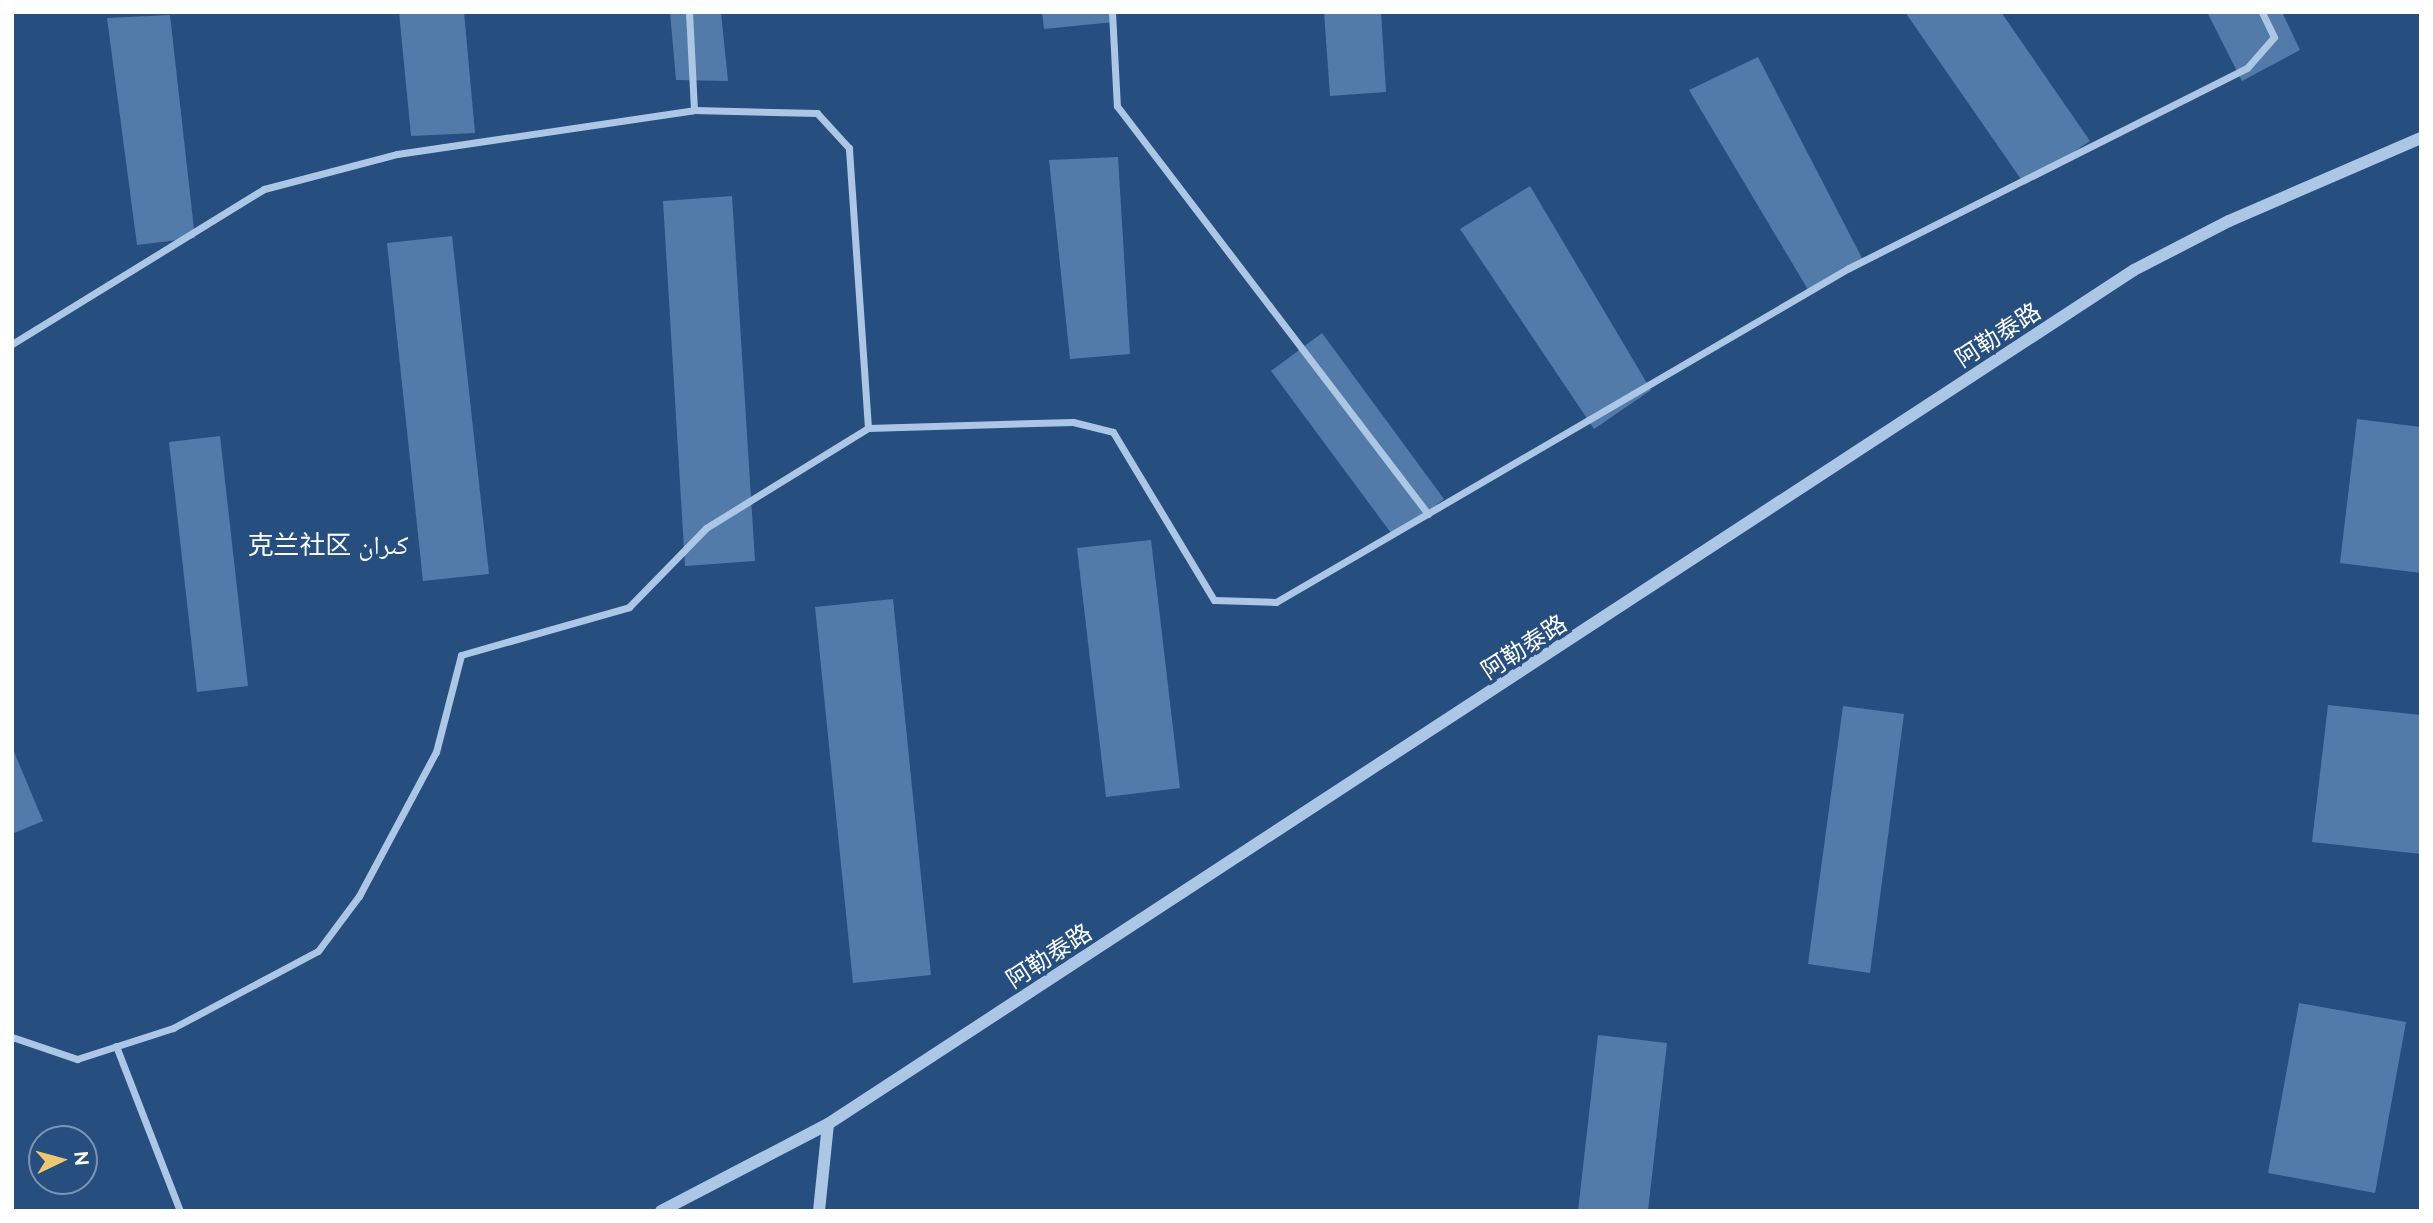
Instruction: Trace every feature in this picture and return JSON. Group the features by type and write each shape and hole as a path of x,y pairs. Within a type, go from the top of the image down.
{"street":[{"path":"689,12 694,110"},
{"path":"1112,12 1117,106 1429,514"},
{"path":"12,1037 77,1059 173,1028 318,951 359,896 436,751 461,655 629,607 706,528 868,428 1073,422 1112,432 1214,600 1276,603 1849,268 2247,68 2274,37 2262,12"},
{"path":"12,344 264,189 397,154 694,110 817,113 849,148 868,428"},
{"name":"阿勒泰路","path":"660,1211 828,1124 2134,271 2229,221 2421,138"},
{"path":"116,1046 180,1211"},
{"path":"819,1211 828,1124"}],"building":[{"path":"399,12 464,12 475,133 411,136"},
{"path":"670,12 721,12 728,81 676,80"},
{"path":"1042,12 1113,12 1114,22 1044,29"},
{"path":"1324,12 1381,12 1386,92 1330,96"},
{"path":"1905,12 2001,12 2090,141 2025,185"},
{"path":"2207,12 2282,12 2300,50 2242,81"},
{"path":"170,15 195,238 137,245 107,18"},
{"path":"1758,57 1863,260 1810,293 1689,90"},
{"path":"1118,157 1130,354 1070,359 1049,160"},
{"path":"1530,186 1651,390 1594,429 1460,229"},
{"path":"732,196 755,561 685,566 663,201"},
{"path":"452,236 489,574 423,581 387,243"},
{"path":"1322,333 1444,499 1394,537 1271,371"},
{"path":"2357,419 2421,427 2421,573 2340,563"},
{"path":"220,436 248,686 197,692 169,442"},
{"path":"1151,540 1180,788 1106,797 1077,548"},
{"path":"893,599 931,975 853,983 815,607"},
{"path":"2328,705 2421,715 2421,854 2312,842"},
{"path":"1843,706 1904,714 1870,973 1808,964"},
{"path":"12,747 43,821 12,834"},
{"path":"2299,1003 2406,1022 2375,1193 2268,1173"},
{"path":"1598,1035 1667,1043 1648,1211 1578,1211"}],"district":[{"name":"克兰社区 كىران","path":"328,546"}]}
